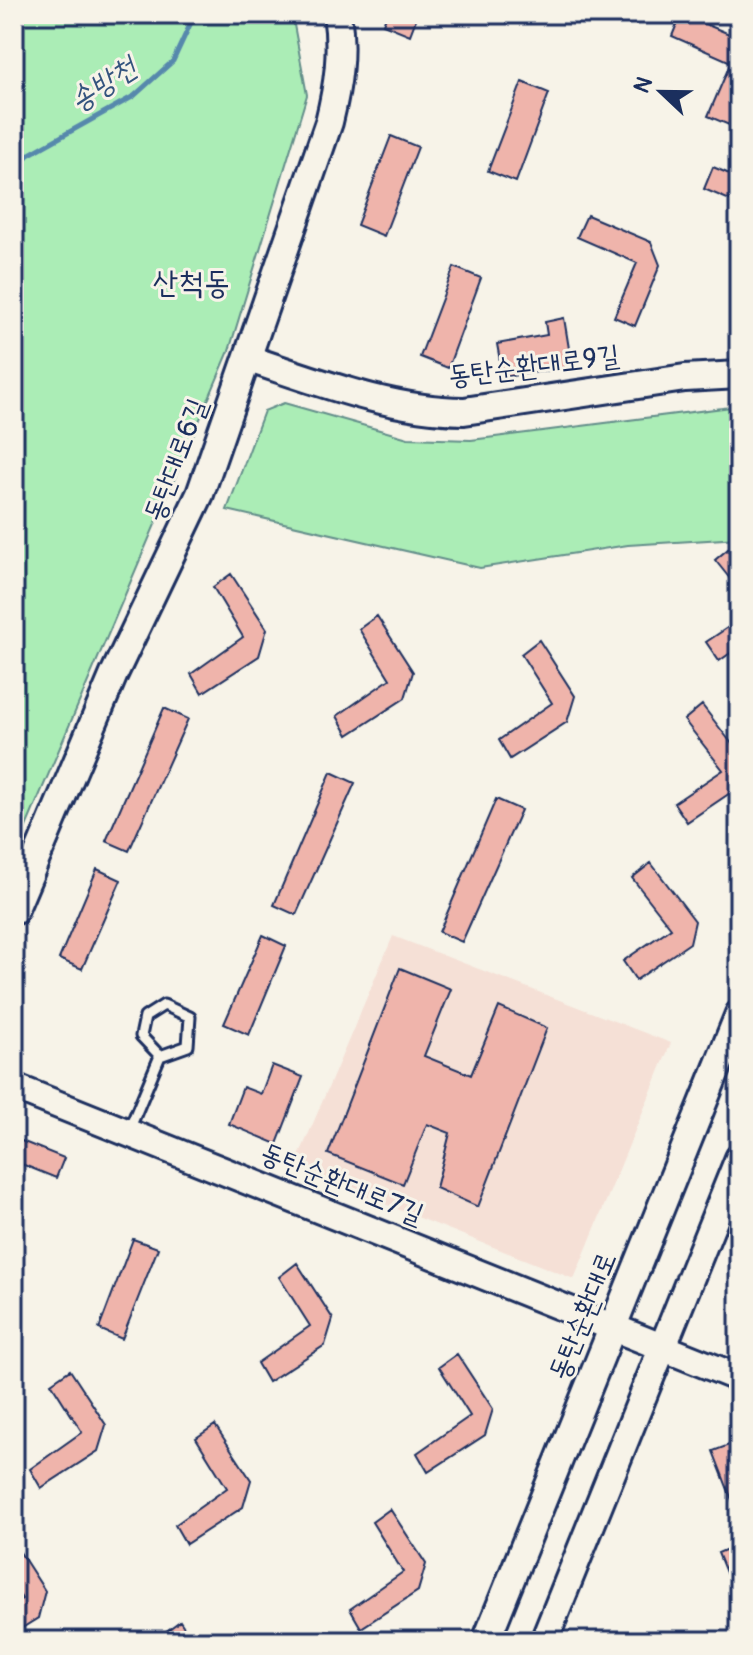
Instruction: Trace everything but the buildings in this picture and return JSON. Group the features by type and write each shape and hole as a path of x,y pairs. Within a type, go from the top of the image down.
{"street":[{"name":"동탄대로6길","path":"14,911 114,674 194,510 249,359 329,122 338,86 341,53 337,14"},
{"name":"동탄순환대로9길","path":"249,359 395,405 428,411 464,411 685,378 739,375"},
{"name":"동탄순환대로","path":"486,1641 739,1014"},
{"name":"동탄순환대로7길","path":"14,1087 739,1378"},
{"path":"544,1641 654,1344 739,1158"}],"lane":[{"path":"128,1133 160,1056 188,1046 190,1017 164,1005 145,1017 141,1036 160,1056"}],"shaded area":[{"path":"393,936 671,1043 574,1279 294,1168"}],"green space":[{"path":"14,14 292,14 307,95 229,351 14,855"},
{"path":"284,403 408,438 471,440 739,406 739,538 628,545 480,568 227,510 264,411"}],"waterway":[{"name":"송방천","path":"14,171 28,155 134,96 173,61 195,14"}],"district":[{"name":"산척동","path":"191,283"}]}
